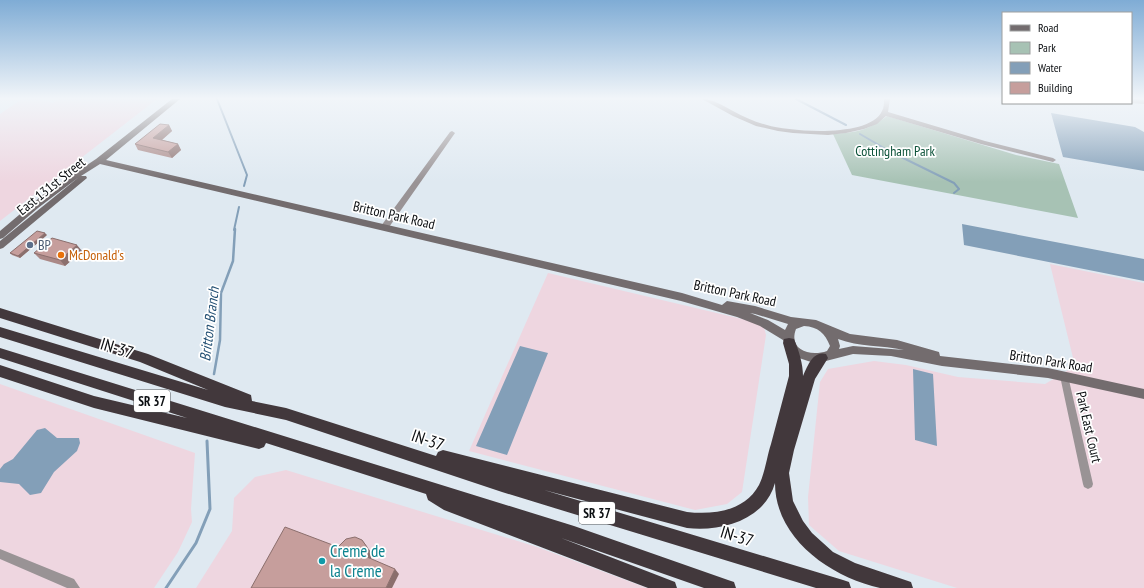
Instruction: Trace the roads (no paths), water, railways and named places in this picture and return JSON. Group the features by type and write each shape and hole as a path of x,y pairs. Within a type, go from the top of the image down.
{"highway":[{"path":"0,313 143,358 286,414"},
{"name":"IN-37","path":"0,332 226,402 286,414 353,434 502,485 843,588"},
{"path":"353,434 688,520 702,522 722,520 752,506 758,500 766,487 796,376 796,364 789,340"},
{"name":"SR 37","path":"0,353 574,534 728,588"},
{"path":"825,357 814,367 808,379 784,466 783,485 790,513 808,540 831,560 905,588"},
{"path":"0,371 94,402 254,441 303,449"},
{"path":"415,484 449,504 669,588"}],"street":[{"name":"East 131st Street","path":"0,236 85,168 99,161 142,126"},
{"path":"765,126 797,132 855,130 865,126"},
{"path":"929,126 984,143 1053,160"},
{"path":"384,228 452,133"},
{"name":"East 131st Street","path":"0,246 19,229 94,170 99,161"},
{"name":"Britton Park Road","path":"99,161 682,298 775,326 789,340"},
{"name":"Britton Park Road","path":"682,298 755,310 791,321 804,322"},
{"path":"804,322 819,325 826,329 834,340 834,346 832,352 825,357 806,357 793,348 789,340 789,331 792,326 804,322"},
{"name":"Britton Park Road","path":"826,329 848,339 904,345 952,361"},
{"name":"Britton Park Road","path":"825,357 840,352 861,350 1064,376 1144,394"},
{"name":"Park East Court","path":"1064,376 1088,484"},
{"path":"0,554 70,584 74,588"}],"water":[{"path":"1055,126 1132,126 1144,132 1144,171 1063,157"},
{"path":"962,224 1144,259 1144,281 964,245"},
{"path":"520,346 548,353 507,455 476,446"},
{"path":"913,369 933,374 937,446 915,440"},
{"path":"45,428 57,438 79,438 80,443 77,451 54,472 41,493 30,495 19,484 0,482 0,469 4,464 13,459 37,430"}],"waterway":[{"name":"Britton Branch","path":"228,126 247,175 244,186"},
{"path":"860,134 889,151 954,183 959,189 954,193"},
{"name":"Britton Branch","path":"234,230 239,207"},
{"name":"Britton Branch","path":"214,374 220,340 221,293 233,261 235,229"},
{"name":"Britton Branch","path":"166,588 196,543 210,509 207,441"}],"place":[{"name":"BP","path":"30,245"},
{"name":"McDonald's","path":"61,255"},
{"name":"Creme de la Creme","path":"322,561"}],"park label":[{"name":"Cottingham Park","path":"895,151"}]}
